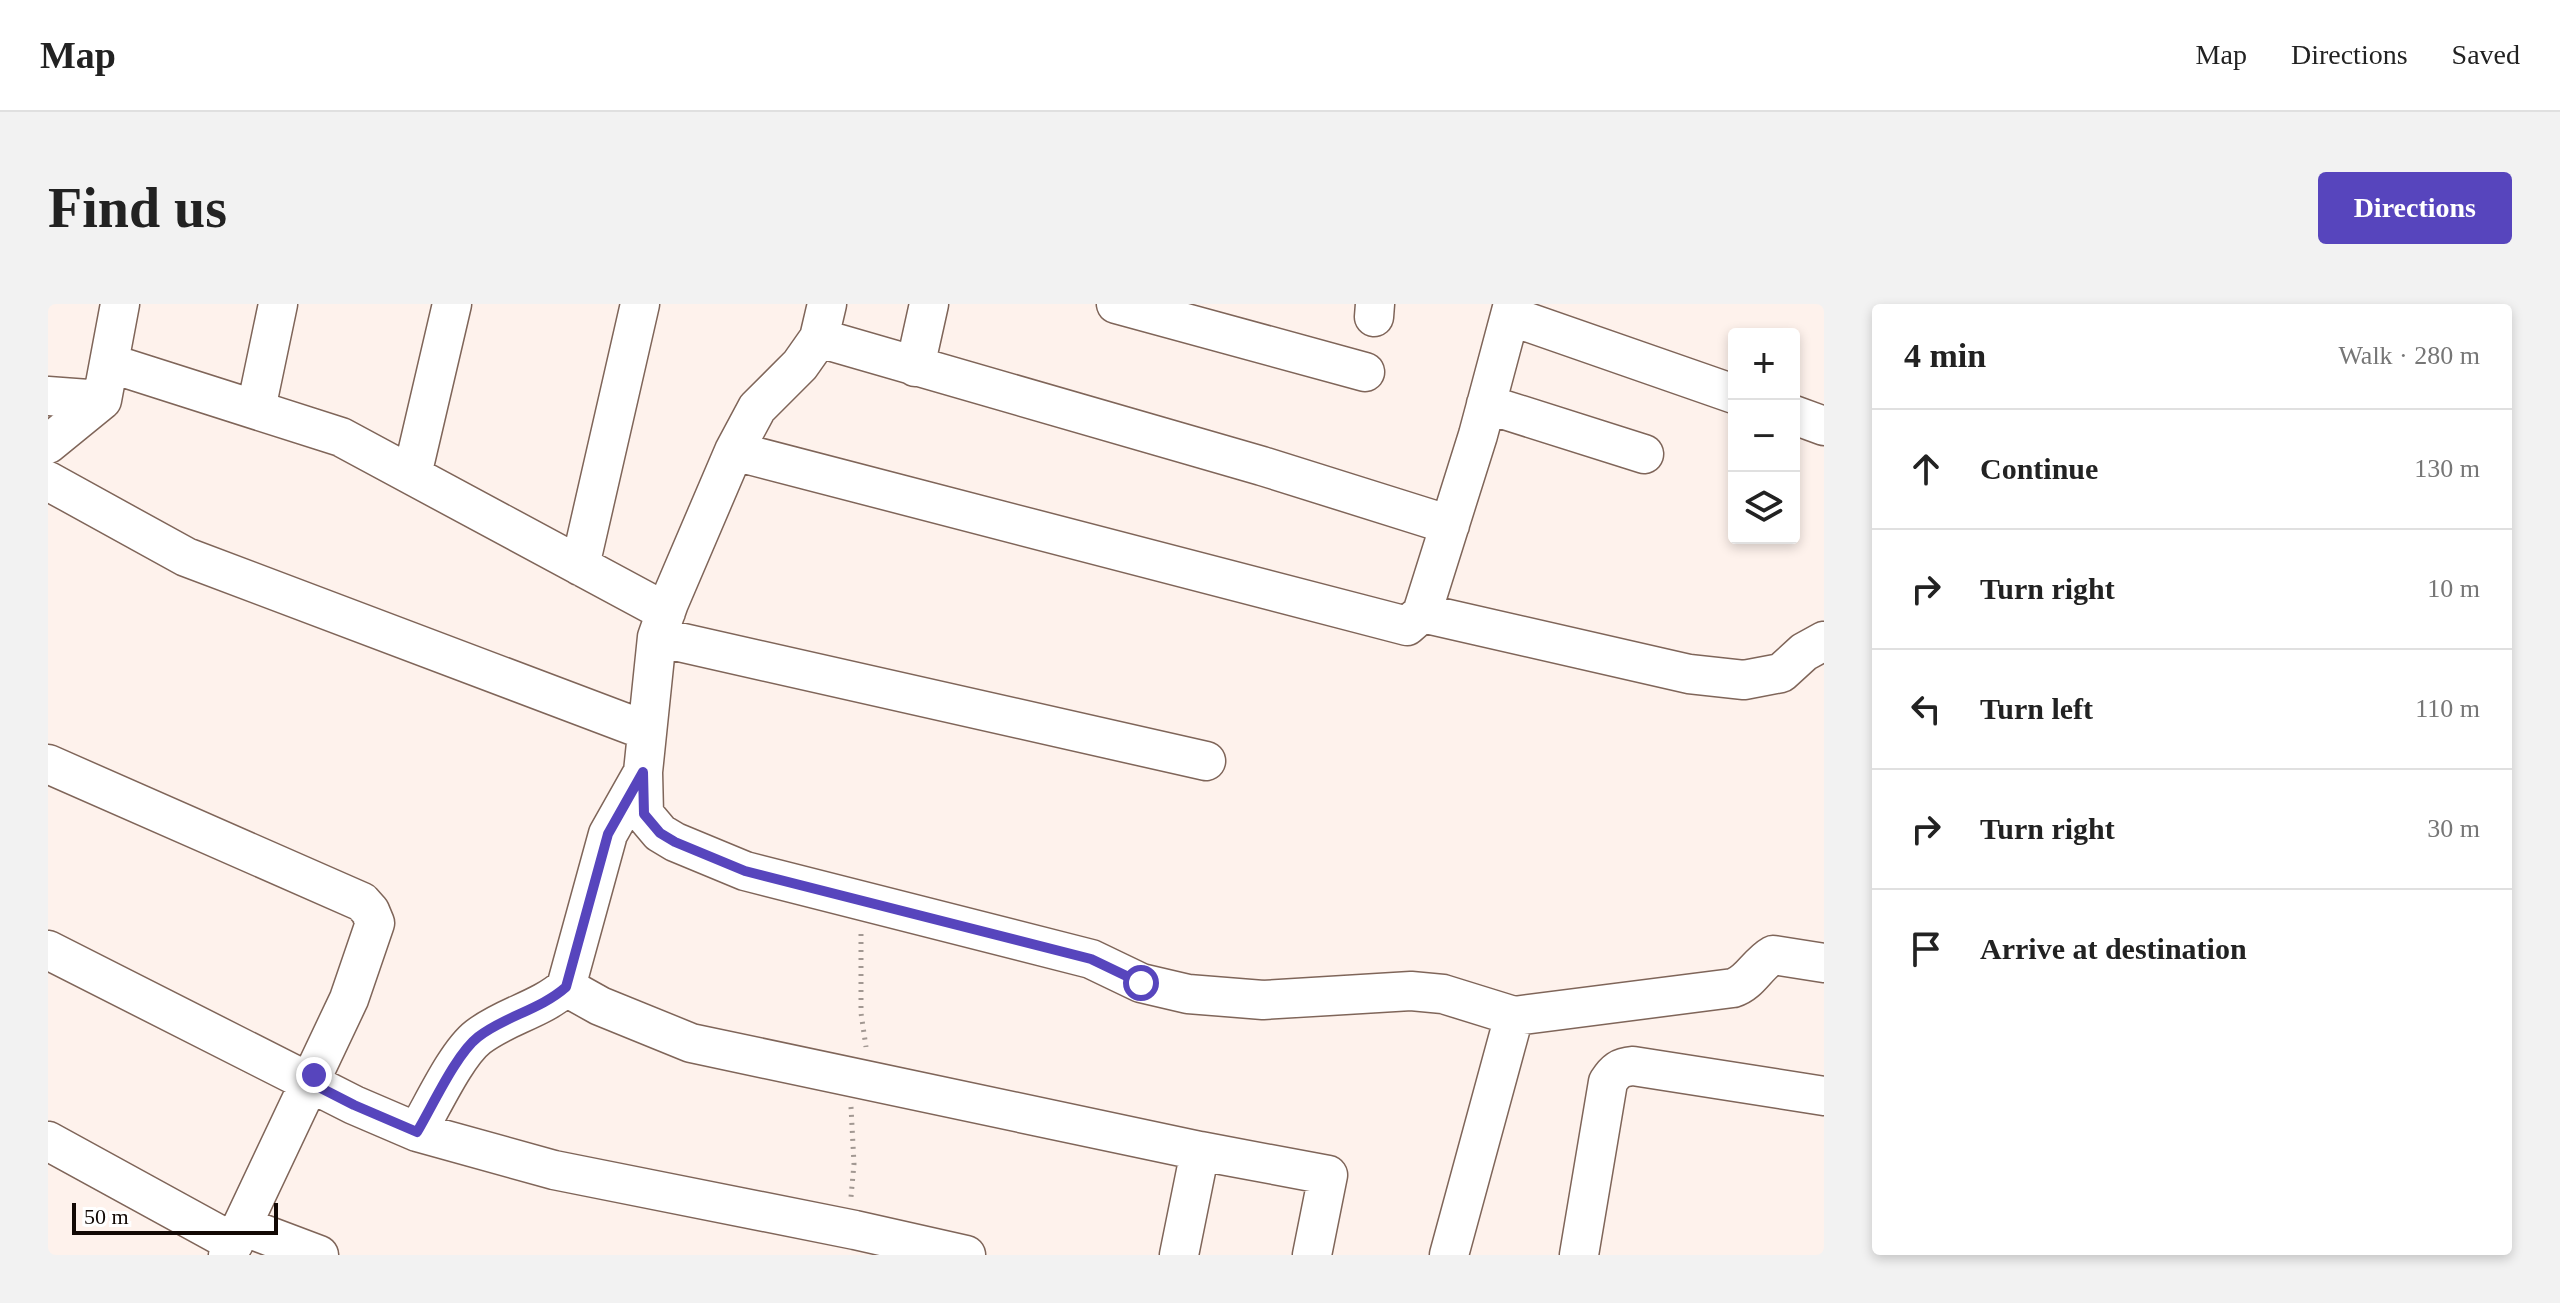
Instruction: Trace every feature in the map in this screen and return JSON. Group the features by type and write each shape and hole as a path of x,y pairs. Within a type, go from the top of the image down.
{"street":[{"path":"48,444 102,400 120,304"},
{"path":"256,409 278,304"},
{"path":"412,475 452,304"},
{"path":"580,566 640,304"},
{"path":"915,367 929,304"},
{"path":"1116,304 1365,372"},
{"path":"734,451 1407,626 1422,613 1486,404 1511,310 1728,392"},
{"path":"1450,525 1262,466 915,367 823,321 800,365 757,408 734,451 662,625 643,772 644,814 660,833 675,842 745,871 1091,959 1152,986 1188,994 1263,1000 1420,991 1443,994 1514,1016 1733,988 1744,984 1773,955 1824,963"},
{"path":"109,363 341,437 580,566 662,625 1206,761"},
{"path":"48,396 102,400"},
{"path":"1486,404 1644,454"},
{"path":"1800,417 1824,426"},
{"path":"48,481 186,557 647,731"},
{"path":"1422,613 1689,674 1744,680 1781,673 1804,652 1824,641"},
{"path":"48,764 362,902 375,923 353,987 311,1083 235,1241"},
{"path":"417,1132 461,1056 477,1037 553,999 566,987 608,834 643,772"},
{"path":"48,950 354,1105 417,1132 554,1170 966,1255"},
{"path":"566,987 600,1006 691,1043 1200,1151 1328,1175 1312,1255"},
{"path":"1449,1255 1514,1016"},
{"path":"1579,1255 1608,1082 1622,1066 1824,1096"},
{"path":"48,1141 235,1241 319,1255"},
{"path":"1179,1255 1200,1151"}],"route":[{"path":"314,1075 311,1083 417,1132 461,1056 477,1037 553,999 566,987 608,834 643,772 644,814 660,833 675,842 745,871 1091,959 1141,983"}]}
